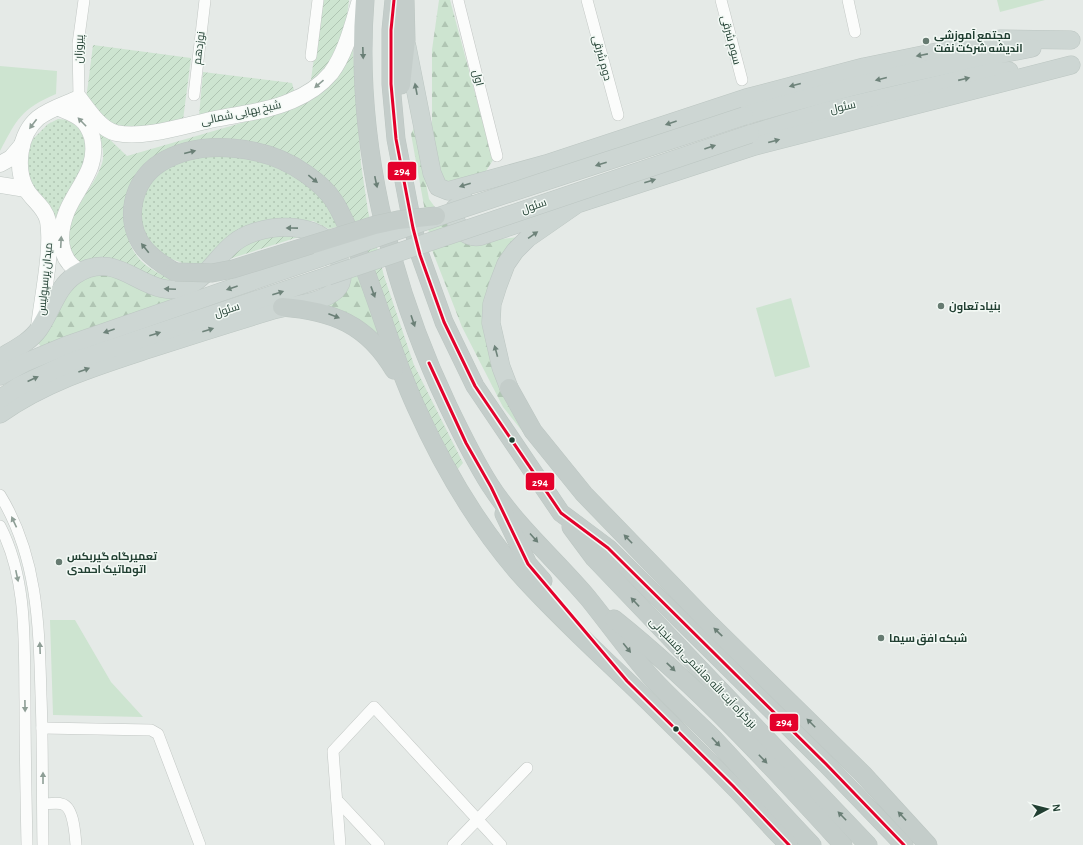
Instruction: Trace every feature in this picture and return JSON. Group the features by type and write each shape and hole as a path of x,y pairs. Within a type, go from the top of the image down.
{"highway":[{"name":"بزرگراه آیت الله هاشمی رفسنجانی","path":"364,0 362,32 365,91 371,154 392,258 416,330 436,380 466,443 491,486 526,530 587,597 651,676 715,741 766,798 812,845"},
{"name":"بزرگراه آیت الله هاشمی رفسنجانی","path":"394,0 391,30 391,84 396,139 420,255 444,322 464,364 490,409 561,513 594,558 868,845"},
{"path":"396,139 406,40 405,0"},
{"path":"406,40 419,0"},
{"path":"415,407 363,266 343,218 333,199 322,187 295,166 281,159 263,153 220,148 195,150 173,156 158,164 148,173 139,185 134,198 132,216 135,229 144,248 159,263 175,272 206,273 233,269 375,225 398,220 436,216"},
{"path":"282,307 324,313 343,320 361,332 385,356 415,407 443,461 490,537 546,602 733,786 785,843"},
{"path":"508,388 533,431 584,494 710,624 863,774 928,845"},
{"path":"491,486 528,564 627,681"},
{"name":"بزرگراه آیت الله هاشمی رفسنجانی","path":"561,513 608,548 826,764 904,845"},
{"name":"بزرگراه آیت الله هاشمی رفسنجانی","path":"587,597 656,653 798,795 844,845"}],"main road":[{"name":"شیخ بهایی شمالی","path":"79,98 97,121 106,128 114,132 136,134 268,108 301,97 331,73 347,40 360,0"},
{"path":"406,40 427,153 434,181 438,187 448,191 546,164 746,98 864,67 1000,39 1077,38"},
{"name":"سئول","path":"0,376 24,363 65,346 436,216 518,191 744,116 816,94 900,74 1077,38"},
{"path":"546,164 460,203 455,208 454,212 459,228 468,234 478,237 755,146 1077,63"},
{"name":"سئول","path":"0,399 19,386 71,362 750,134 823,112 993,72 1077,63"},
{"name":"میدان پرسپولیس","path":"39,330 50,241 48,221 43,208 26,189 20,164 22,145 26,134 38,119 79,98"},
{"path":"59,108 82,120 90,133 93,144 92,166 67,210 61,237 61,249 65,257 71,265 81,272"},
{"path":"0,164 11,158 22,145"},
{"path":"0,185 26,189"},
{"path":"508,388 500,367 491,324 492,304 498,285 506,264 515,251 528,238 577,204"},
{"path":"0,358 23,344 39,330 64,286 74,276 87,269 108,266 119,268 144,283 158,288 177,289 192,284 201,277 236,241 258,231 294,227 306,229 320,235 330,244 340,263 342,273 341,285 326,297 282,307 82,371 40,390 0,414"}],"street":[{"name":"پیروزان","path":"79,98 78,44 84,0"},
{"name":"نوزدهم","path":"194,95 205,0"},
{"path":"311,56 318,0"},
{"name":"دوم شرقی","path":"587,0 618,115"},
{"name":"سوم شرقی","path":"721,0 742,80"},
{"path":"848,0 856,32"},
{"name":"اول","path":"462,1 497,156"},
{"path":"0,495 20,535 32,573 38,622 42,728 43,845"},
{"path":"0,526 7,539 15,568 21,595 24,624 27,845"},
{"path":"340,845 333,751 374,707 501,845"},
{"path":"42,728 151,730 158,734 200,845"},
{"path":"453,845 527,768"},
{"path":"26,796 61,803 66,806 74,822 76,845"},
{"path":"337,800 379,845"}],"green space":[{"path":"322,0 349,0 345,33 335,59 310,87"},
{"path":"439,0 450,0 493,160 486,171 445,183 439,176 432,127 432,50"},
{"path":"997,0 1045,0 1000,12"},
{"path":"352,36 361,164 368,211 384,276 414,365 463,463 457,470 408,372 318,176 209,143 128,190 125,221 126,231 133,250 139,259 151,269 183,284 80,262 70,251 67,239 69,225 75,211 99,171 103,159 103,149 98,132 101,131 127,156 259,118 302,102"},
{"path":"93,45 191,58 183,120 142,129 111,127 86,100"},
{"path":"0,66 57,71 56,94 44,99 27,110 21,116 0,151"},
{"path":"203,72 292,83 294,97 199,116"},
{"path":"58,119 69,120 82,131 85,139 87,163 59,209 54,224 28,181 27,153 33,139 48,124"},
{"path":"415,126 429,199 459,240 467,243 518,237 484,323 577,496 578,501 503,407 462,327 432,250 411,134"},
{"path":"250,156 312,184 344,225 329,229 313,221 299,221 209,265 191,266 160,255 142,234 138,201 154,174 189,157"},
{"path":"308,234 226,260 245,245 264,238"},
{"path":"360,268 384,340 354,318 321,303 345,284"},
{"path":"104,269 173,300 41,347 37,341 73,282"},
{"path":"791,298 810,367 775,377 756,308"},
{"path":"50,620 75,620 111,682 143,717 53,715"}],"transit line":[{"name":"294","path":"394,0 391,30 391,84 396,139 413,228 420,255 444,322 475,386 561,513 608,548 826,764 904,845"},
{"name":"294","path":"429,363 466,443 491,487 528,564 627,681 733,786 789,845"}],"place":[{"name":"مجتمع آموزشی اندیشه شرکت نفت","path":"926,41"},
{"name":"بنیاد تعاون","path":"941,306"},
{"name":"تعمیرگاه گیربکس اتوماتیک احمدی","path":"59,562"},
{"name":"شبکه افق سیما","path":"881,638"}]}
